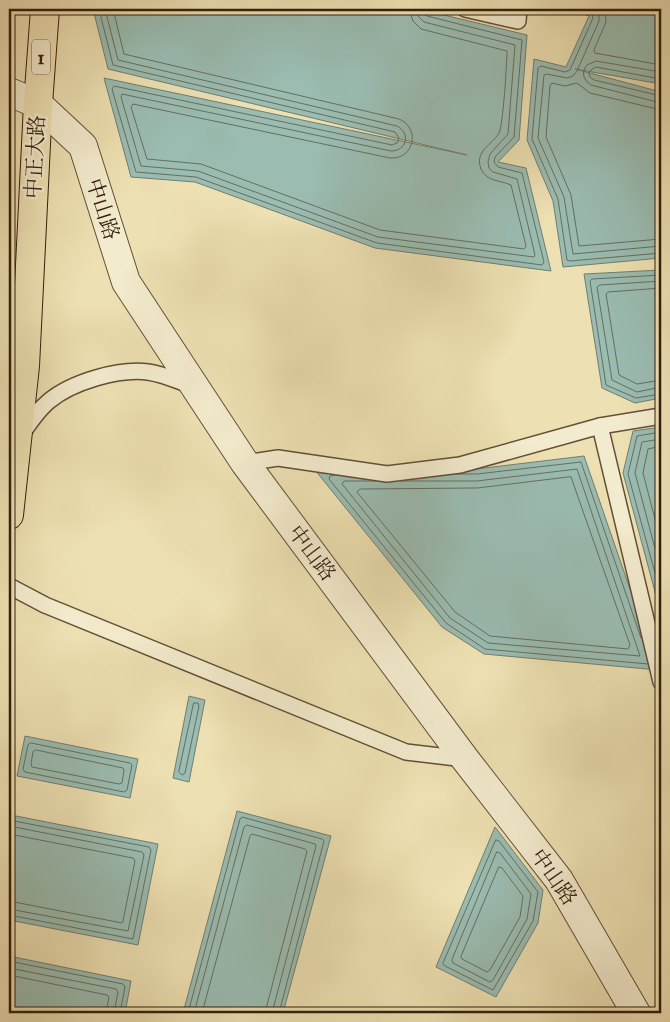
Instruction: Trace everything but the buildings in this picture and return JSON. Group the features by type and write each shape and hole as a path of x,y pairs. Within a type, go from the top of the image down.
{"main road":[{"name":"中正大路","path":"9,515 24,366 45,9"}],"street":[{"name":"中山路","path":"9,92 38,104 83,146 126,282 245,464 465,759 559,880 636,1013"}],"lane":[{"path":"465,9 518,21 519,9"},
{"path":"16,444 31,419 50,400 84,381 129,371 149,372 195,387"},
{"path":"245,464 278,458 387,474 460,465 600,426 661,416"},
{"path":"600,426 660,674"},
{"path":"9,586 45,605 406,752 465,759"}],"water":[{"path":"93,9 419,9 527,35 519,140 498,162 526,168 551,271 375,248 195,182 131,177 104,78 467,155 108,69"},
{"path":"568,9 661,9 661,84 575,69 661,92 661,258 563,267 553,201 527,140 534,59 566,67 589,16"},
{"path":"661,270 661,398 635,403 602,388 584,274"},
{"path":"661,427 661,614 623,473 633,431"},
{"path":"584,456 658,670 484,654 442,627 315,470 476,469"},
{"path":"189,696 205,700 189,782 173,778"},
{"path":"25,736 138,759 130,798 17,776"},
{"path":"237,811 331,836 283,1013 183,1013"},
{"path":"11,815 158,844 138,945 9,920 9,824"},
{"path":"495,827 543,890 538,923 496,997 436,967"},
{"path":"9,956 131,981 125,1013 9,1013"}]}
